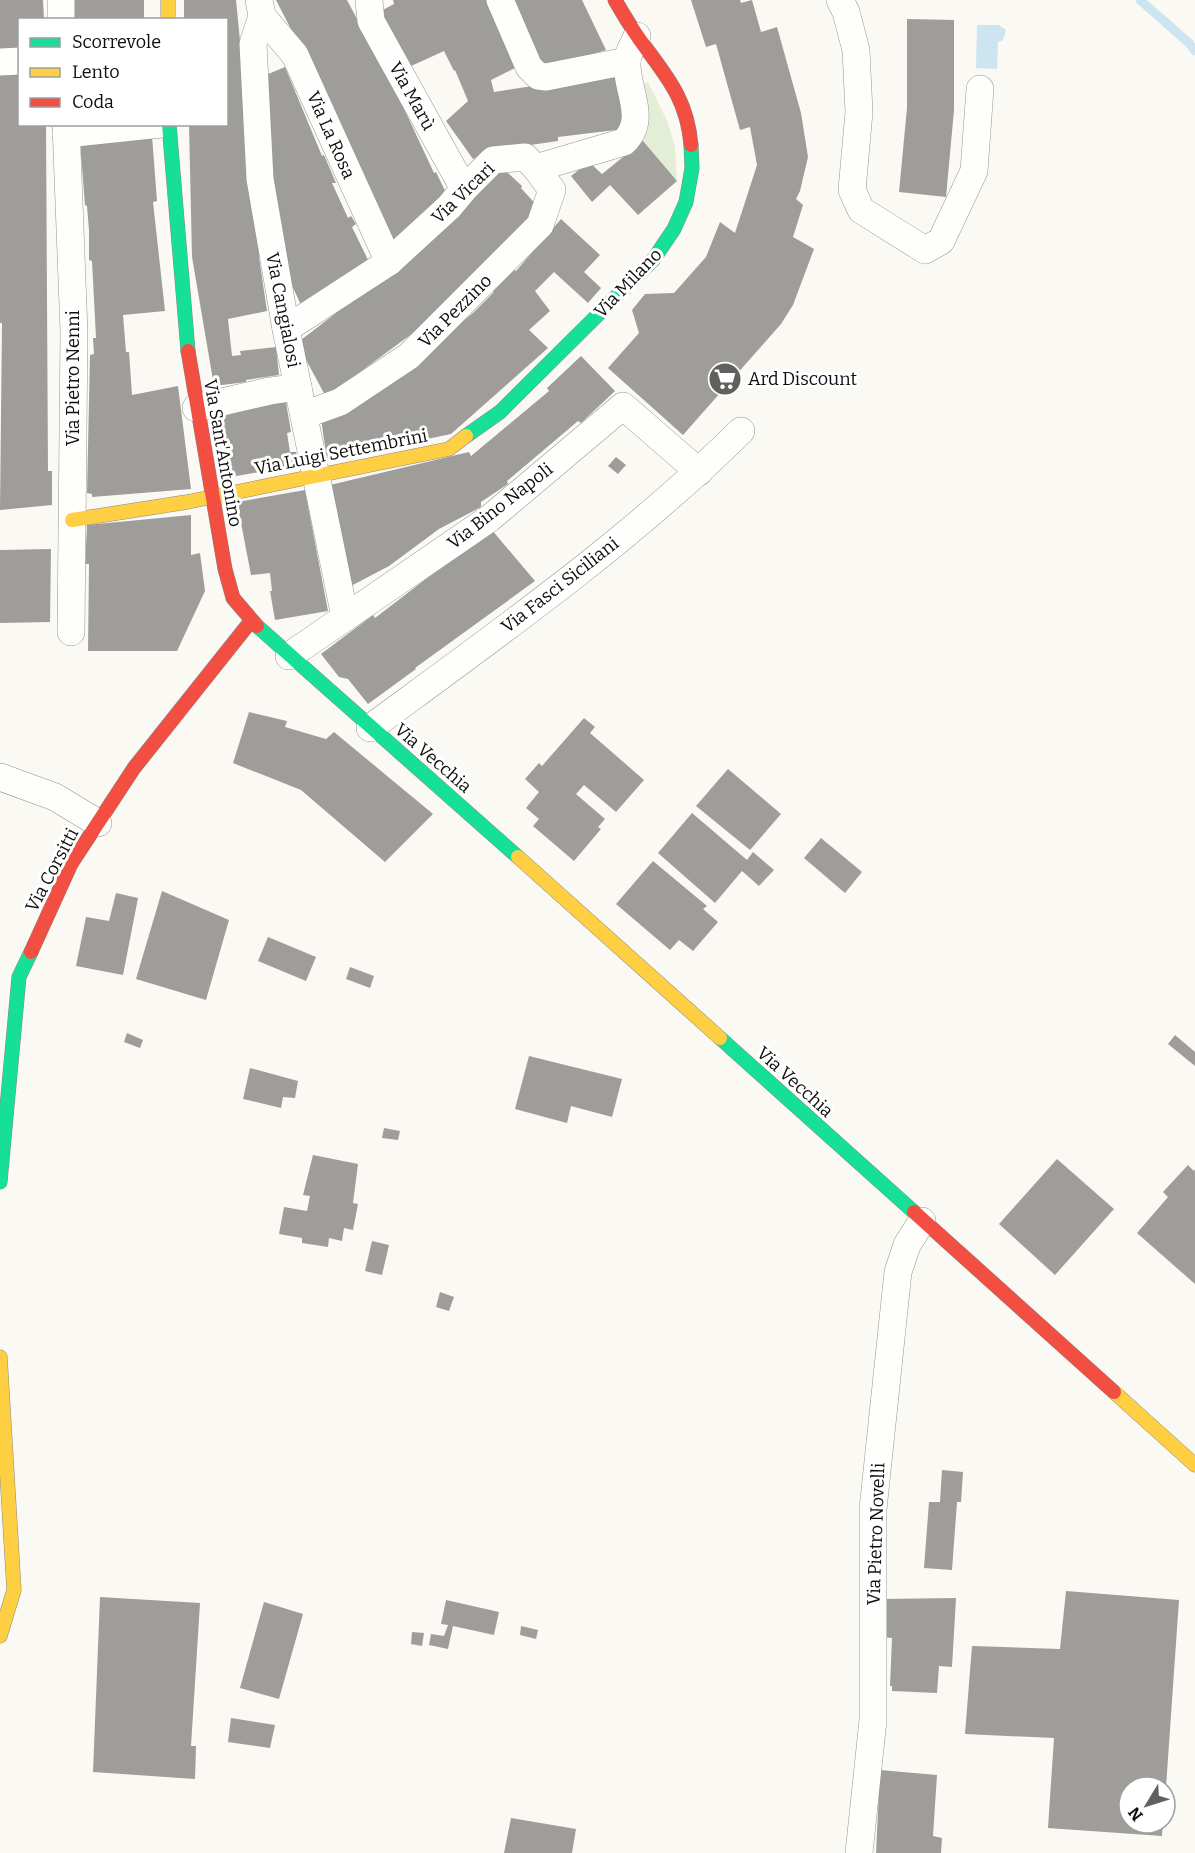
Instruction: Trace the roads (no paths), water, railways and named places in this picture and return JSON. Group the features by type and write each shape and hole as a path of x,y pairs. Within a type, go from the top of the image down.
{"street":[{"path":"61,0 62,18"},
{"path":"168,0 168,18"},
{"name":"Via Marù","path":"369,0 371,21 464,189"},
{"path":"500,0 529,67 538,76 546,77 627,61"},
{"name":"Via Milano","path":"500,412 653,261 669,240 688,193 692,171 692,148 683,105 674,85 637,36 615,0"},
{"path":"840,0 846,12 856,50 859,112 852,190 861,210 924,250 941,241 974,171 980,89"},
{"name":"Via La Rosa","path":"260,8 295,55 389,262"},
{"name":"Via Cangialosi","path":"260,8 253,44 260,179 286,328 345,617"},
{"path":"536,168 624,142 630,136 634,130 635,116 627,61 637,36"},
{"path":"0,62 18,62"},
{"path":"66,129 123,126"},
{"name":"Via Sant'Antonino","path":"170,126 189,363 225,569 233,598 251,621 370,728"},
{"name":"Via Pietro Nenni","path":"66,129 74,332 71,632"},
{"name":"Via Vicari","path":"286,328 389,262 449,207 493,160 525,157 536,168"},
{"name":"Via Pezzino","path":"304,415 340,402 409,356 540,225 552,190 536,168"},
{"path":"196,408 298,387"},
{"name":"Via Bino Napoli","path":"289,656 490,518 622,406 699,472"},
{"name":"Via Luigi Settembrini","path":"72,520 187,502 449,449 500,412"},
{"name":"Via Fasci Siciliani","path":"370,728 535,607 699,472 741,431"},
{"name":"Via Corsitti","path":"0,1182 19,977 71,864 134,768 251,621"},
{"name":"Via Vecchia","path":"370,728 568,901 1195,1465"},
{"path":"0,777 55,797 98,823"},
{"name":"Via Pietro Novelli","path":"858,1853 873,1720 873,1509 898,1272 907,1245 922,1221"},
{"path":"0,1357 14,1590 0,1636"}],"water":[{"path":"977,25 999,25 1006,30 1003,40 998,42 997,69 976,68"}],"waterway":[{"path":"1140,0 1195,51"}],"place":[{"name":"Ard Discount","path":"725,379"}]}
